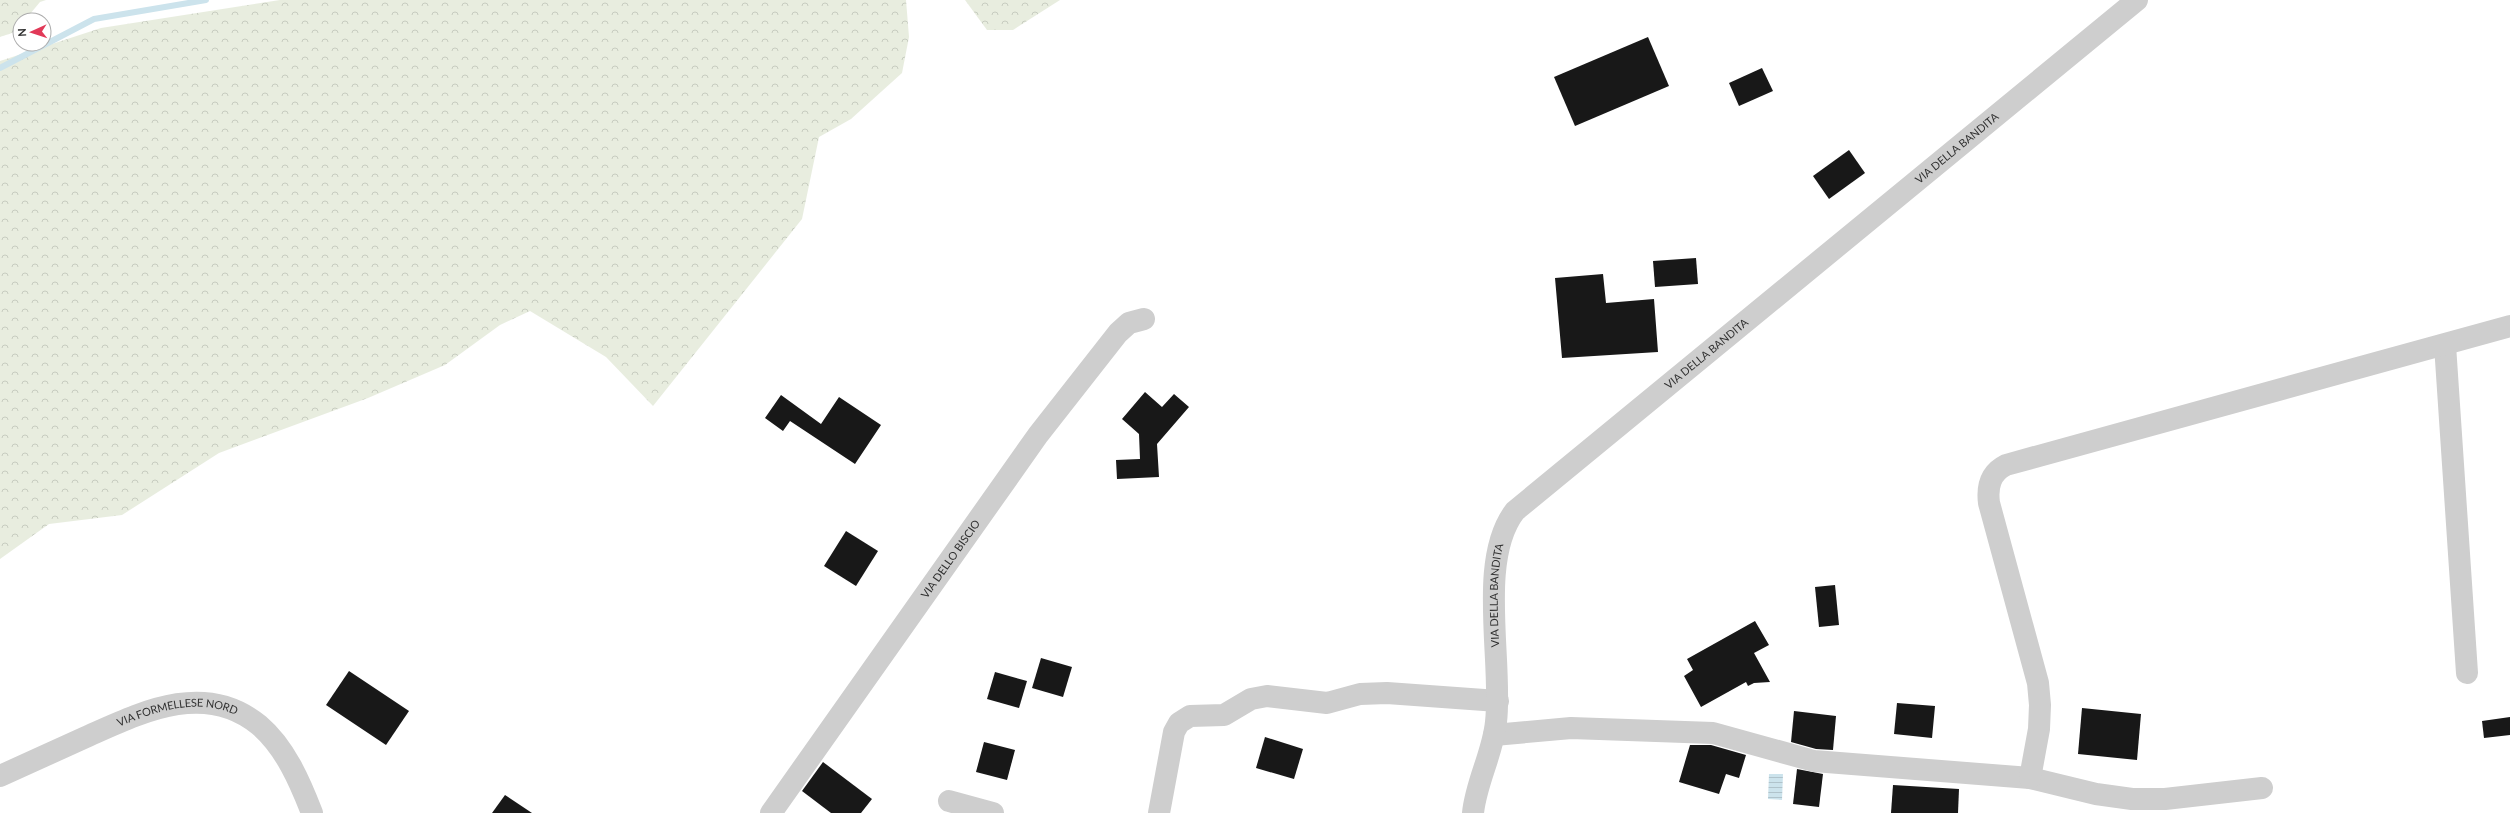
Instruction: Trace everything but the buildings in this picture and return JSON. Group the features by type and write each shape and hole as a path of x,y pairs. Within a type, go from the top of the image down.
{"street":[{"name":"VIA DELLA BANDITA","path":"1473,813 1494,735 1498,701 1496,569 1502,536 1515,511 2137,0"},
{"name":"VIA DELLO BISCIO","path":"771,813 1056,412 1118,333 1129,323 1144,319"},
{"path":"2030,778 2038,741 2040,694 2032,658 1990,509 1988,487 1995,473 2006,465 2510,326"},
{"path":"2445,345 2467,673"},
{"path":"1159,813 1174,732 1179,723 1190,716 1224,715 1251,699 1267,696 1327,703 1360,694 1393,693 1498,701"},
{"name":"VIA FORMELLESE NORD","path":"0,776 146,711 178,703 205,704 233,710 249,718 268,734 294,772 312,813"},
{"path":"1494,735 1571,728 1706,733 1727,736 1777,752 1814,761 2030,778 2132,799 2165,799 2262,788"},
{"path":"949,801 992,813"}],"green space":[{"path":"0,0 46,0 40,2 32,12 12,12 12,33 0,37"},
{"path":"280,0 906,0 909,37 902,73 851,119 819,137 802,219 653,406 606,357 530,311 500,325 445,365 368,398 219,453 122,515 49,524 0,559 0,61 28,52 52,52 52,44 101,28"},
{"path":"965,0 1060,0 1013,30 987,30"}],"water":[{"path":"1769,774 1783,774 1782,800 1768,799"}],"waterway":[{"path":"0,68 94,19 206,0"}]}
